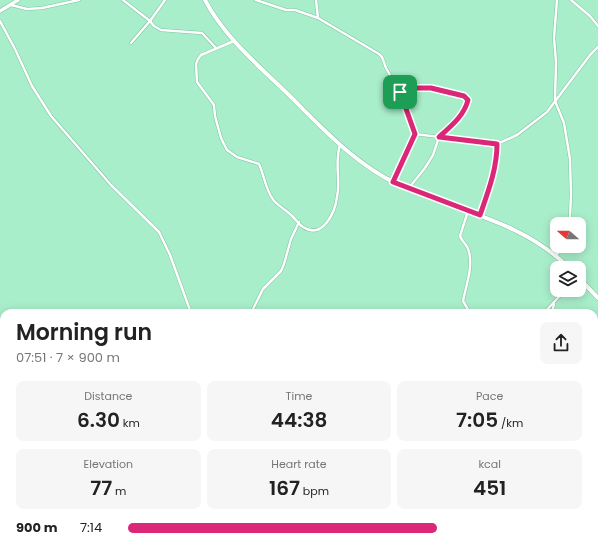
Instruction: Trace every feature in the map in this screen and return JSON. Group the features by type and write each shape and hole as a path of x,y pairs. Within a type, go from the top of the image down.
{"main road":[{"path":"205,0 223,28 248,56 354,158 393,182 408,189 468,210 516,230 543,246 561,261"},
{"path":"586,285 598,298"}],"street":[{"path":"0,11 18,0"},
{"path":"10,5 27,8 42,8 79,0"},
{"path":"123,0 161,30 202,33 216,48"},
{"path":"131,43 166,0"},
{"path":"256,0 286,10 294,10 318,18 371,48 382,57 386,68 400,92 415,134 393,182"},
{"path":"316,0 318,18"},
{"path":"557,0 554,38 556,62 555,101 564,123 570,160 570,217"},
{"path":"571,0 590,16 598,26"},
{"path":"0,21 32,86 51,116 111,185 159,232 170,255 190,309"},
{"path":"234,41 201,55 198,59 196,75 197,82 214,105 215,116 221,138 227,150 237,157 260,164 272,199 303,227 312,230 323,227 328,223 338,196 336,155 340,145"},
{"path":"415,134 497,144 517,135 547,112 590,55 598,47"},
{"path":"400,92 412,88 431,88 466,97 468,100 466,108 460,117 439,137 425,168 408,189"},
{"path":"480,215 490,189 496,164 497,144"},
{"path":"468,210 460,236 470,252 469,271 463,301 468,309"},
{"path":"253,309 263,290 280,271 284,264 291,239 298,222"},
{"path":"555,256 558,253"},
{"path":"548,309 559,297"},
{"path":"553,309 554,303"}],"route":[{"path":"412,88 431,88 466,97 468,100 466,108 460,117 439,137 497,144 496,164 490,189 480,215 408,189 393,182 415,134 400,92 412,88"}]}
